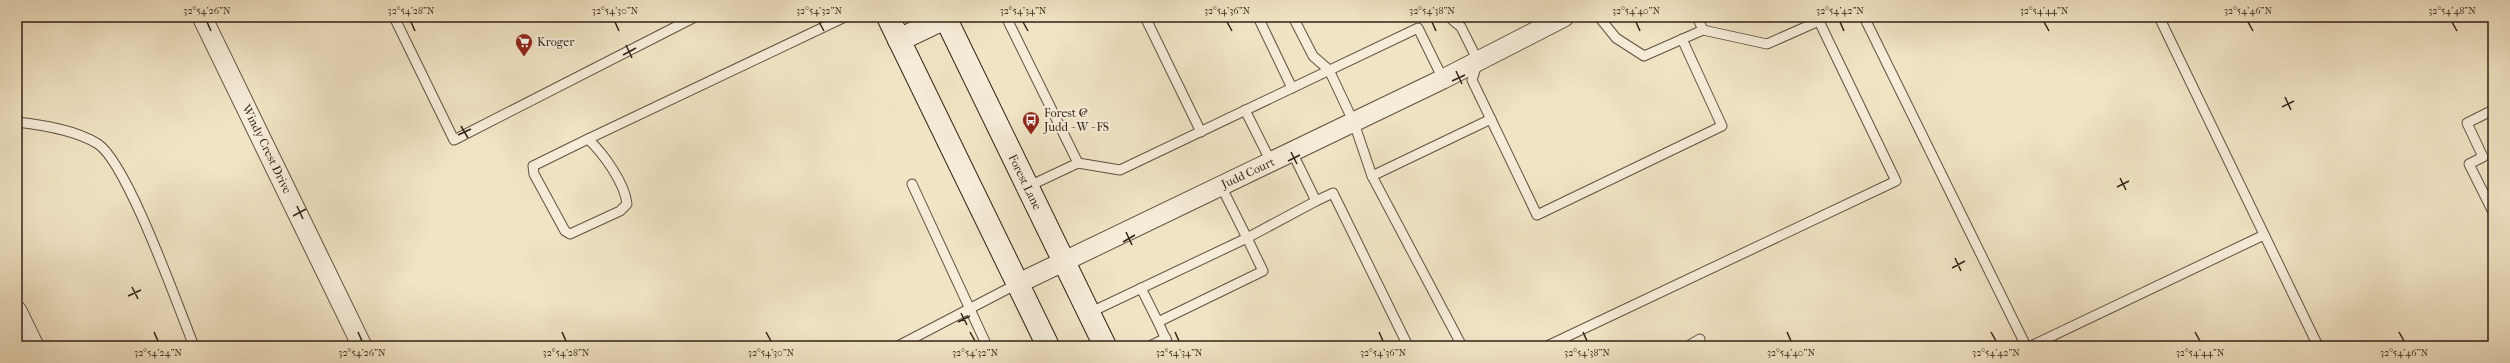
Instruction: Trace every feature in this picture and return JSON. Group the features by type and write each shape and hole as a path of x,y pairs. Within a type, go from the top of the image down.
{"main road":[{"path":"888,17 1048,346"},
{"path":"899,40 946,17"},
{"name":"Forest Lane","path":"946,17 1105,346"}],"street":[{"name":"Windy Crest Drive","path":"202,17 362,346"},
{"name":"Judd Court","path":"1017,284 1478,62 1564,17"},
{"path":"17,311 34,346"}],"lane":[{"path":"394,17 454,140 683,20 695,17"},
{"path":"588,139 602,152 626,196 626,204 620,211 570,234 565,231 534,174 533,166 588,139 845,17"},
{"path":"1006,17 1078,163"},
{"path":"1145,17 1201,132"},
{"path":"1258,17 1292,88"},
{"path":"1294,17 1313,56 1329,70 1354,122 1372,176 1462,346"},
{"path":"1449,17 1461,27 1478,62 1472,80 1537,215 1722,126 1682,39"},
{"path":"1547,346 1896,181 1818,19 1767,44 1703,30 1644,56 1616,38 1599,17"},
{"path":"1697,17 1703,30"},
{"path":"1864,17 2026,346"},
{"path":"2159,17 2318,346"},
{"path":"1027,187 1078,163 1120,170 1418,28 1443,79"},
{"path":"1245,110 1271,162"},
{"path":"2493,110 2467,123 2483,157 2469,164 2493,212"},
{"path":"1372,176 1491,119"},
{"path":"17,122 80,136 99,145 111,158 148,234 194,346"},
{"path":"1292,152 1316,202"},
{"path":"912,184 987,346"},
{"path":"1158,322 1263,271 1221,186"},
{"path":"1089,313 1247,238 1333,193 1408,346"},
{"path":"2031,346 2264,235"},
{"path":"898,346 1017,284"},
{"path":"1141,288 1168,342 1150,346"},
{"path":"1688,346 1700,339"}],"place":[{"name":"Kroger","path":"524,57"},
{"name":"Forest @ Judd - W - FS","path":"1031,135"}]}
